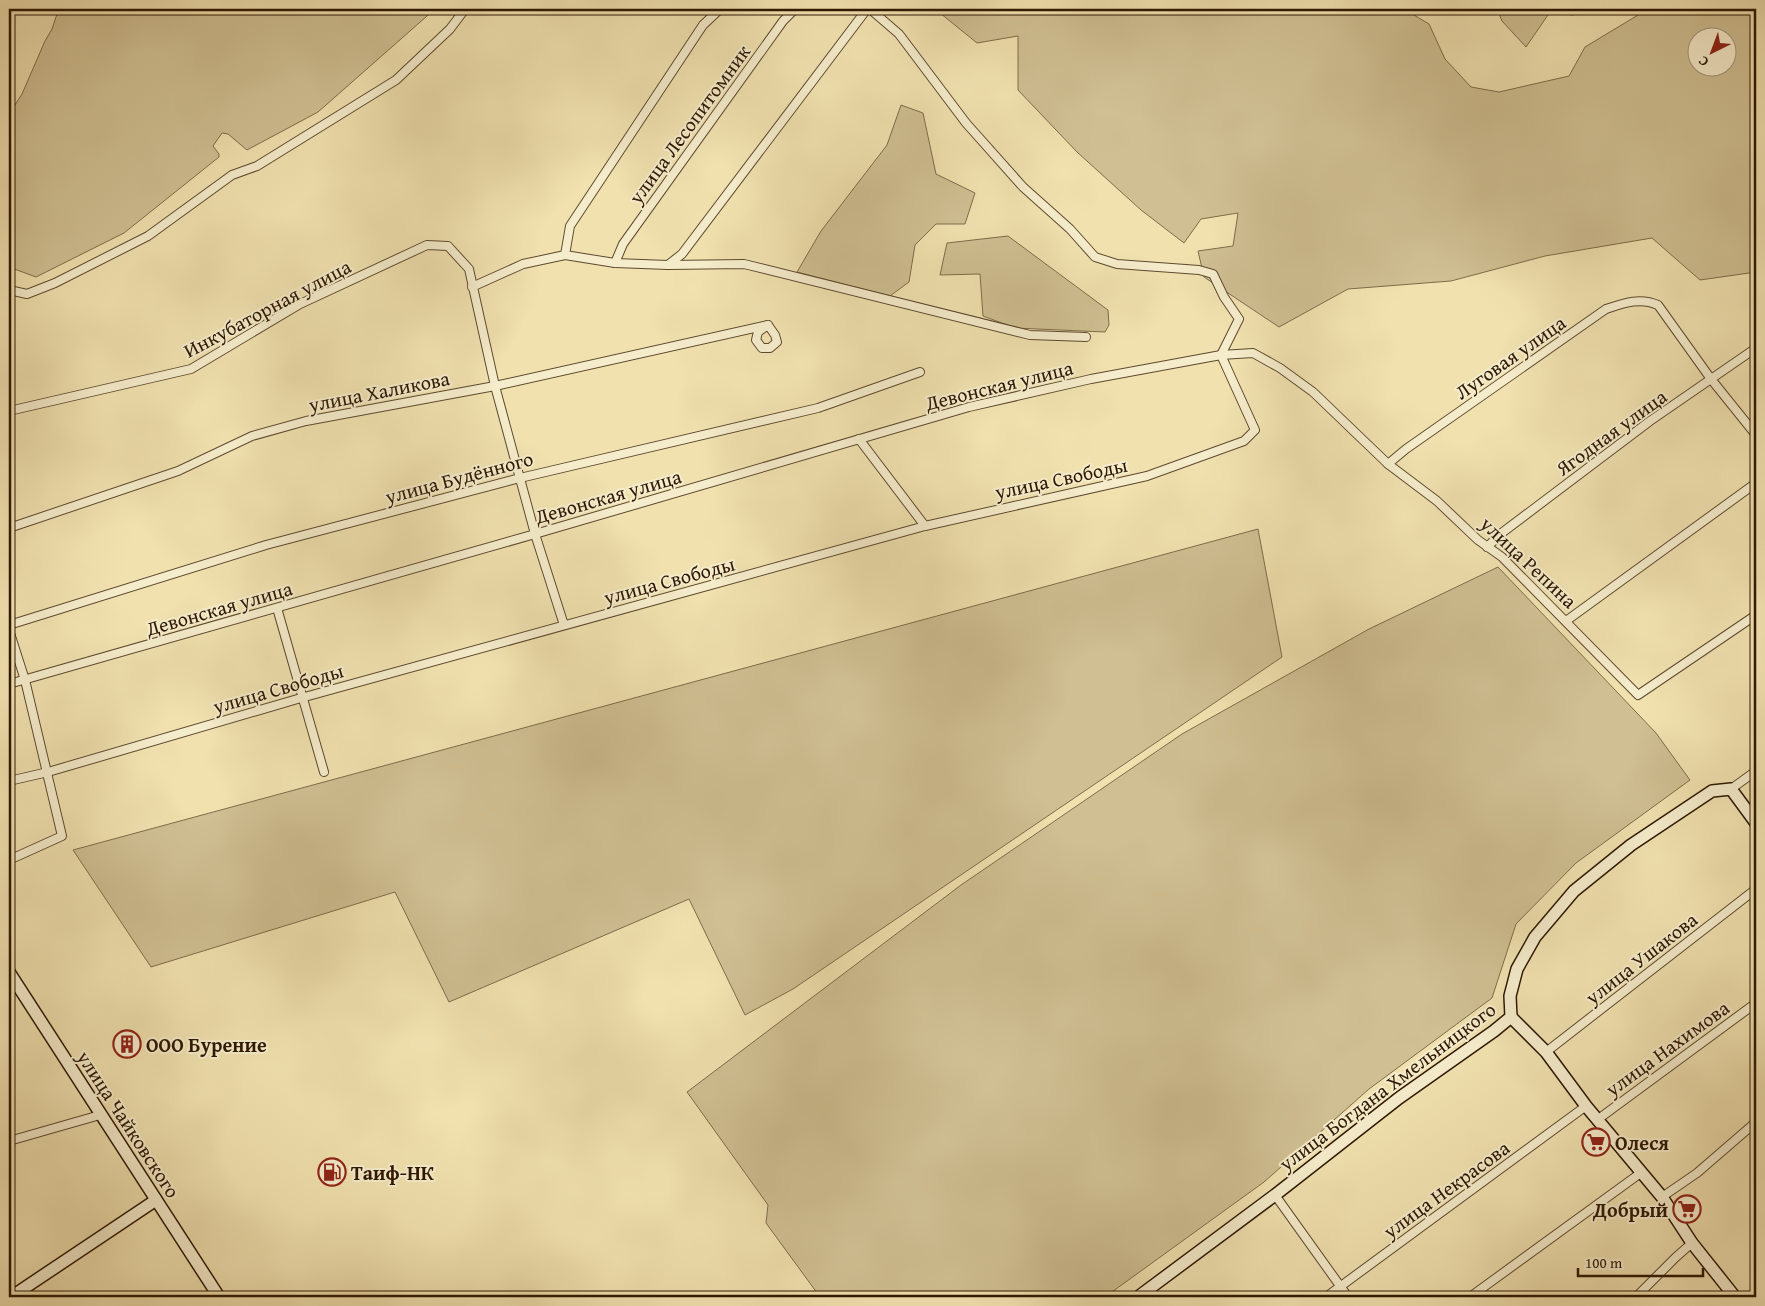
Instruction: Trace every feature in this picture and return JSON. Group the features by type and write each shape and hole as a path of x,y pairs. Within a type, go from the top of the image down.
{"street":[{"path":"9,290 27,294 56,283 148,236 232,176 257,166 396,80 450,29 465,9"},
{"path":"565,255 570,226 703,25 720,9"},
{"name":"улица Лесопитомник","path":"615,263 623,244 783,21 795,9"},
{"path":"668,266 682,254 869,9 899,34 966,123 1023,186 1070,229 1095,257 1117,264 1199,270 1213,274 1224,297 1239,319 1221,355"},
{"name":"Инкубаторная улица","path":"9,411 191,369 300,304 427,244 448,246 469,269 495,386 535,534 564,625"},
{"path":"472,287 523,264 565,255 615,263 668,266 744,264 1030,336 1086,337"},
{"name":"Луговая улица","path":"1388,464 1406,449 1606,309 1633,301 1650,301 1658,305 1711,379"},
{"name":"улица Халикова","path":"9,528 178,471 252,436 306,421 495,386 768,325"},
{"name":"Ягодная улица","path":"1488,547 1503,532 1650,422 1756,348"},
{"name":"Девонская улица","path":"9,684 535,534 969,406 1091,379 1221,355 1253,353 1280,368 1313,392 1388,464"},
{"name":"улица Свободы","path":"9,781 48,772 302,698 925,526 1147,476 1244,441 1255,430 1221,355"},
{"name":"улица Будённого","path":"9,625 266,545 520,478 818,408 920,372"},
{"path":"1711,379 1756,435"},
{"path":"860,439 925,526"},
{"name":"улица Репина","path":"1388,464 1437,501 1478,540 1502,557 1638,695 1756,614"},
{"path":"1566,621 1756,483"},
{"path":"277,608 324,772"},
{"path":"9,630 25,680 62,836 9,860"},
{"name":"улица Богдана Хмельницкого","path":"1138,1297 1275,1195 1399,1098 1511,1017 1510,996 1517,969 1535,937 1574,891 1632,845 1712,791 1731,789 1756,772"},
{"path":"1731,789 1756,823"},
{"name":"улица Ушакова","path":"1546,1052 1756,889"},
{"name":"улица Чайковского","path":"9,972 219,1297"},
{"name":"улица Нахимова","path":"1597,1120 1756,1003"},
{"path":"1511,1017 1546,1052 1597,1120 1662,1197 1692,1243 1735,1297"},
{"name":"улица Некрасова","path":"1326,1297 1586,1106"},
{"path":"9,1141 100,1115"},
{"path":"1662,1197 1698,1173 1756,1122"},
{"path":"1470,1297 1642,1172"},
{"path":"1275,1195 1348,1297"},
{"path":"11,1297 156,1200"},
{"path":"1636,1297 1692,1243"}],"shaded area":[{"path":"57,9 435,9 318,112 247,150 228,134 222,133 213,146 219,157 124,233 36,277 9,267 9,114 22,94 52,29"},
{"path":"935,9 1404,9 1429,24 1445,59 1471,87 1499,92 1569,76 1585,47 1648,9 1756,9 1756,272 1700,280 1652,238 1545,256 1451,281 1348,289 1279,327 1204,277 1198,251 1233,246 1238,213 1201,219 1184,243 1141,210 1077,152 1018,90 1018,36 977,43"},
{"path":"1497,9 1586,9 1573,15 1550,12 1526,47 1502,21"},
{"path":"901,105 923,113 936,174 975,193 965,224 936,224 915,245 909,282 890,296 797,272 821,231 887,145"},
{"path":"1008,236 1108,310 1109,325 1105,332 1015,328 983,316 980,274 940,275 947,243"},
{"path":"1258,529 1282,657 793,989 745,1015 689,899 449,1002 395,892 151,967 73,850"},
{"path":"1498,567 1656,733 1690,780 1576,863 1516,924 1492,998 1369,1089 1264,1182 1105,1297 820,1297 766,1223 768,1205 687,1092 961,885 1182,734 1369,629"}],"place":[{"name":"ООО Бурение","path":"127,1044"},
{"name":"Олеся","path":"1596,1142"},
{"name":"Таиф-НК","path":"332,1172"},
{"name":"Добрый","path":"1687,1209"}]}
